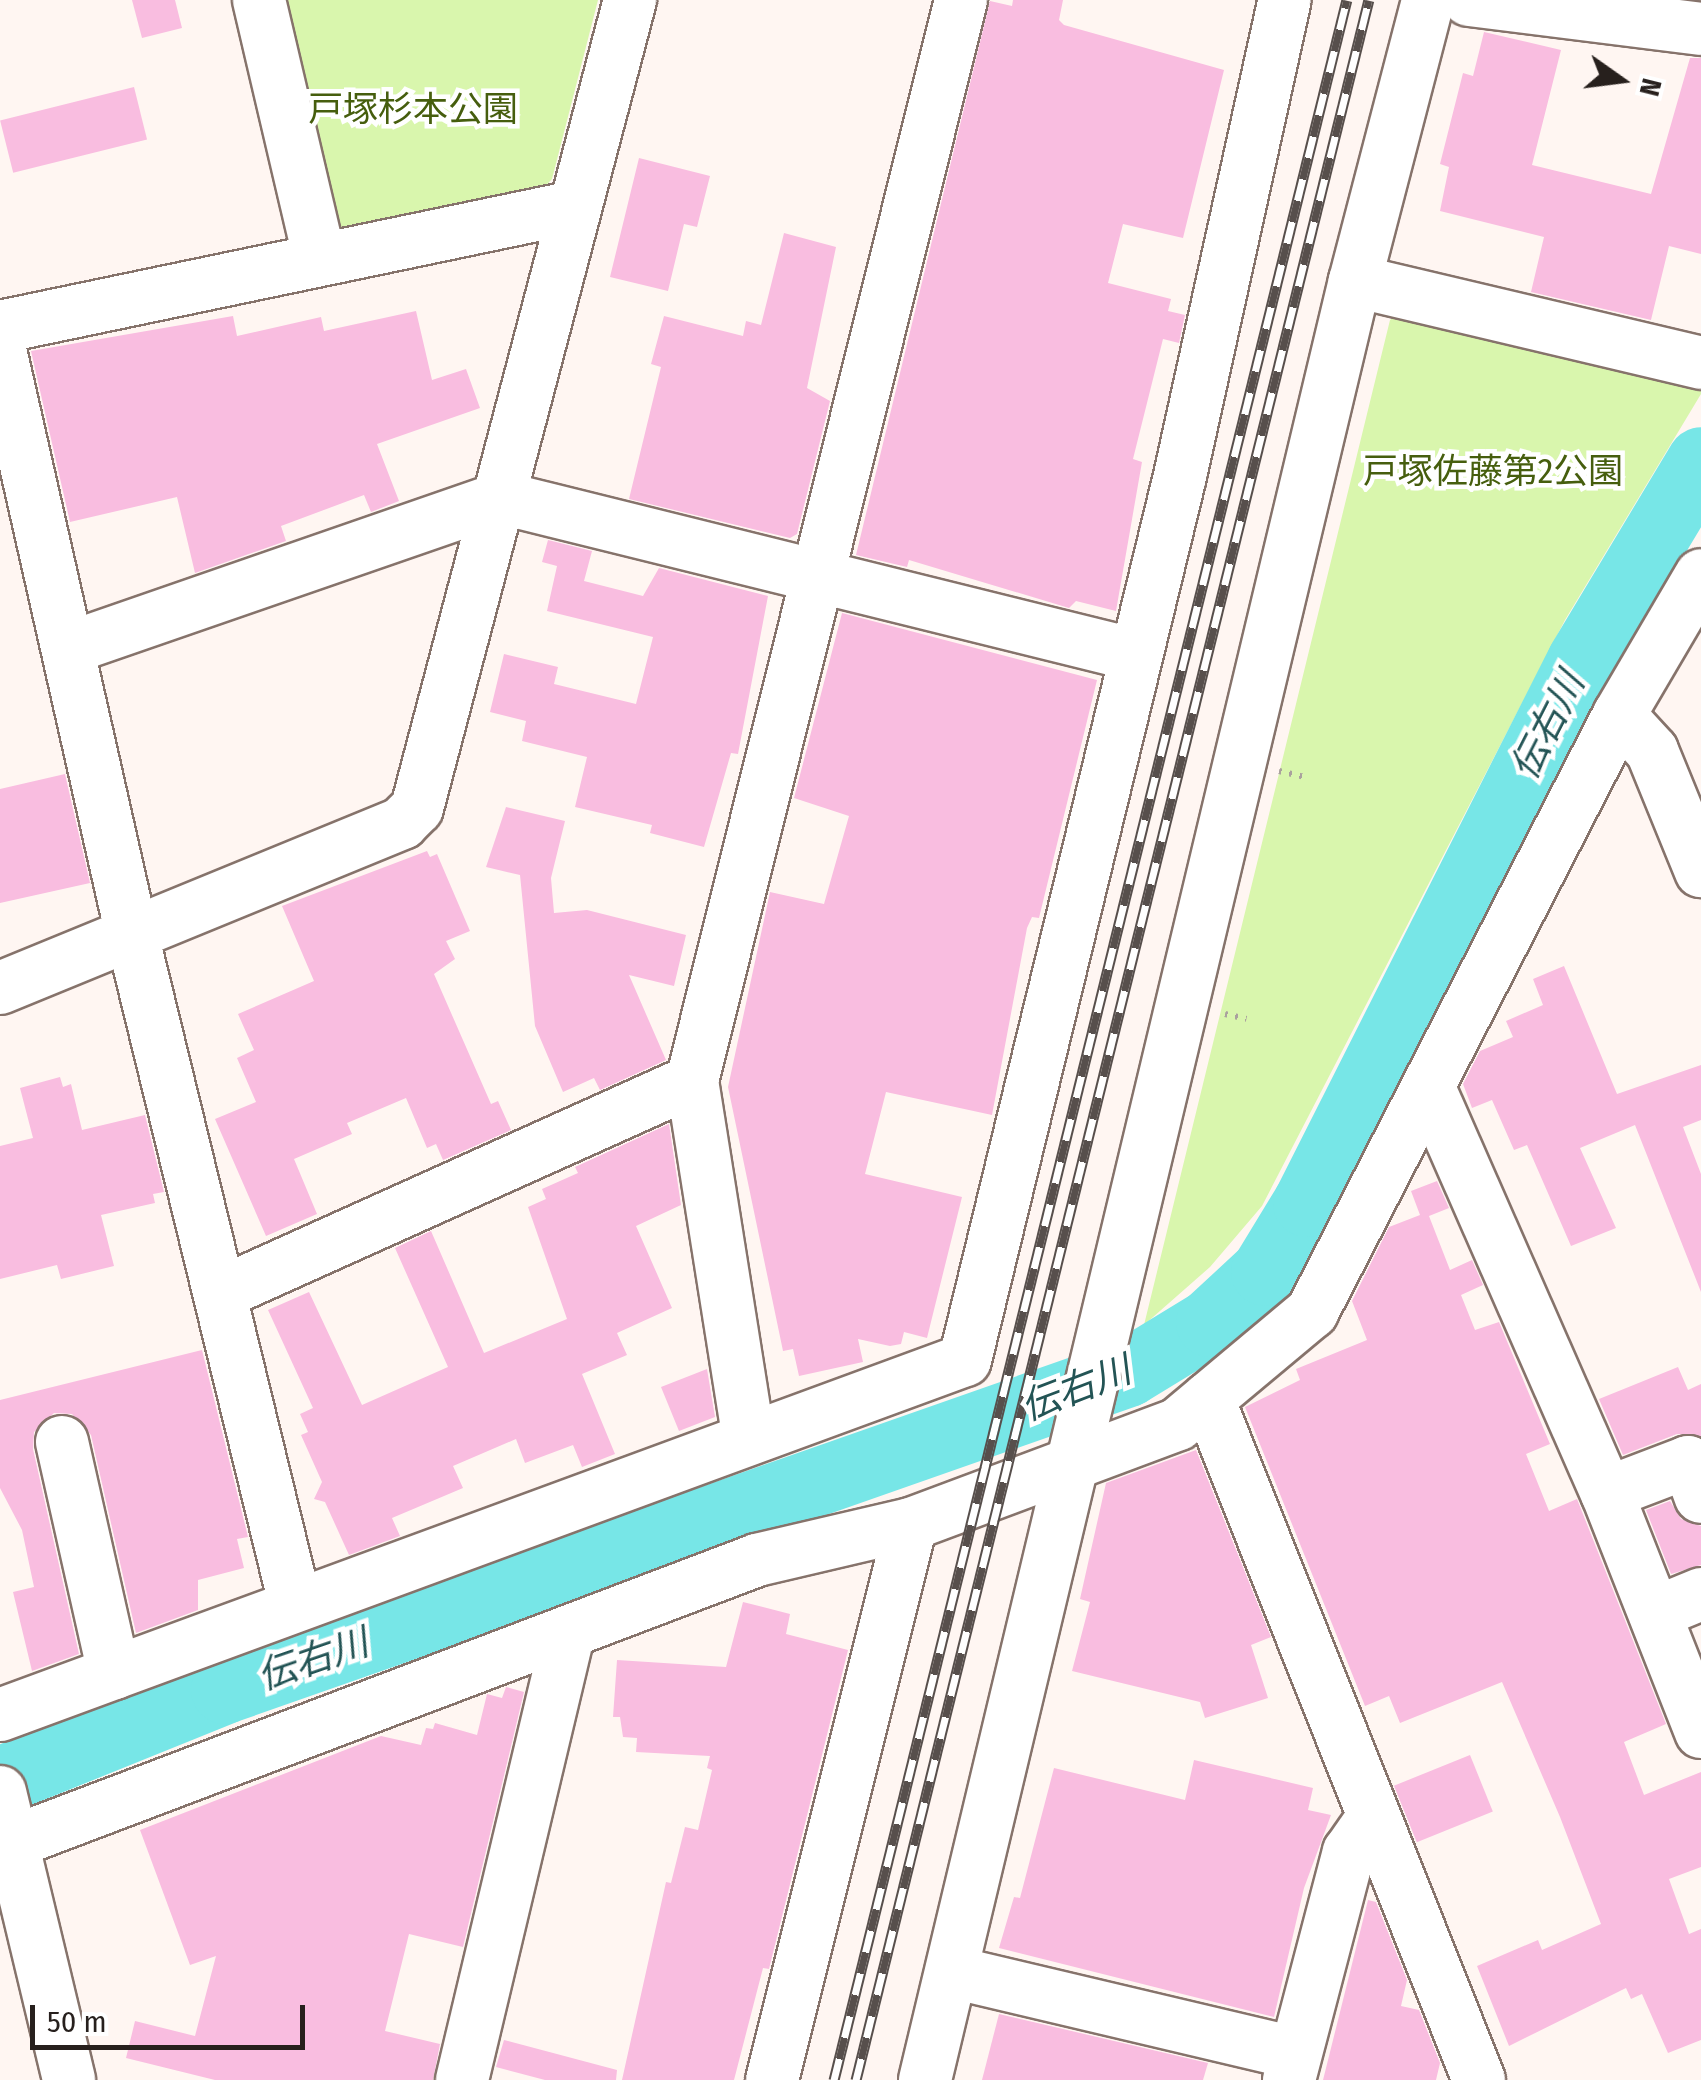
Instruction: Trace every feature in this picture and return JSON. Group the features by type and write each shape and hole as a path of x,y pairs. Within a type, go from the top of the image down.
{"street":[{"path":"259,0 319,256"},
{"path":"0,988 402,823 417,808 502,498 630,0"},
{"path":"748,1434 692,1081 814,576 960,0"},
{"path":"0,1715 748,1434 965,1360 1136,655 1285,0"},
{"path":"925,2080 1081,1446 1355,281 1428,0"},
{"path":"1469,0 1701,29"},
{"path":"0,327 319,256 574,207"},
{"path":"1355,281 1701,364"},
{"path":"0,350 72,647 132,935 295,1604"},
{"path":"72,647 502,498 1136,655"},
{"path":"70,2080 5,1827 568,1634 757,1560 911,1524 1081,1446 1178,1424 1312,1312 1619,714 1701,575"},
{"path":"1619,714 1652,752 1701,871"},
{"path":"221,1293 692,1081"},
{"path":"1429,1088 1607,1493 1678,1604 1701,1732"},
{"path":"1208,1399 1479,2080"},
{"path":"62,1442 114,1674"},
{"path":"1607,1493 1688,1462 1701,1496"},
{"path":"772,2080 911,1524"},
{"path":"462,2080 568,1634"},
{"path":"952,1972 1292,2067 1349,1852 1372,1819"}],"path":[{"path":"1273,770 1306,777"},
{"path":"1214,1011 1246,1019"}],"green space":[{"name":"戸塚杉本公園","path":"280,0 598,0 552,179 539,193 350,233 328,222"},
{"name":"戸塚佐藤第2公園","path":"1407,307 1701,382 1701,394 1565,620 1262,1206 1210,1267 1144,1325 1390,320"}],"building":[{"path":"132,0 175,0 182,28 142,38"},
{"path":"1013,0 1063,0 1059,20 1064,25 1224,70 1183,238 1123,224 1108,283 1171,299 1168,311 1185,315 1179,343 1163,339 1133,459 1142,462 1116,611 1076,601 1069,608 909,560 907,567 856,555 990,1 1012,6"},
{"path":"1484,32 1561,50 1532,165 1651,194 1690,58 1701,58 1701,254 1669,246 1651,320 1531,292 1544,237 1440,211 1449,167 1440,164 1463,73 1473,76"},
{"path":"134,87 147,139 13,173 0,120"},
{"path":"639,158 710,176 697,227 684,224 668,291 610,277"},
{"path":"784,233 836,247 807,388 830,401 797,534 790,538 629,499 661,367 651,364 664,316 743,336 746,321 761,325"},
{"path":"416,311 432,380 466,369 480,408 377,444 399,501 371,512 364,495 281,526 286,541 195,573 177,497 70,522 31,351 233,316 237,336 321,317 324,331"},
{"path":"548,540 592,551 584,581 643,596 659,568 768,596 738,754 731,753 704,847 650,833 652,825 575,807 587,757 522,741 526,721 490,712 504,654 558,667 554,684 636,704 653,637 547,611 557,566 542,562"},
{"path":"842,613 1097,680 1039,918 1032,917 1027,928 992,1115 886,1092 865,1174 962,1197 927,1338 904,1332 901,1344 890,1346 858,1339 863,1362 799,1376 793,1349 783,1351 728,1087 770,892 824,904 849,816 794,798"},
{"path":"65,774 90,883 0,903 0,789"},
{"path":"506,807 565,821 551,878 554,913 587,910 686,935 674,986 629,975 666,1060 600,1090 594,1078 563,1092 535,1026 520,875 486,867"},
{"path":"427,851 430,857 437,854 470,931 446,941 455,959 434,974 491,1104 498,1101 511,1130 443,1160 436,1144 427,1148 406,1098 347,1123 352,1134 294,1159 317,1214 266,1236 215,1119 256,1102 237,1058 254,1050 238,1014 314,981 282,906"},
{"path":"1564,966 1617,1094 1701,1065 1701,1120 1683,1127 1701,1174 1701,1292 1635,1125 1580,1148 1616,1228 1571,1246 1527,1145 1514,1150 1492,1100 1472,1108 1463,1084 1480,1051 1513,1037 1506,1021 1543,1005 1533,979"},
{"path":"60,1077 63,1087 71,1084 82,1130 145,1115 164,1192 153,1194 155,1203 101,1215 114,1266 61,1279 57,1265 0,1279 0,1146 33,1138 20,1088"},
{"path":"669,1124 681,1205 636,1226 672,1308 617,1333 627,1355 582,1374 615,1454 582,1467 573,1445 525,1463 516,1439 453,1466 463,1488 392,1518 400,1536 349,1555 325,1502 314,1499 322,1482 301,1435 308,1432 300,1414 313,1408 268,1310 309,1292 362,1405 448,1367 395,1248 431,1231 484,1353 567,1319 528,1207 546,1199 542,1189 578,1173 575,1167"},
{"path":"1437,1181 1449,1208 1429,1216 1450,1270 1472,1260 1483,1285 1461,1295 1475,1330 1499,1322 1550,1444 1526,1454 1549,1511 1577,1499 1666,1724 1624,1742 1644,1795 1701,1772 1701,1867 1669,1879 1689,1934 1701,1929 1701,2040 1668,2053 1642,1994 1631,1999 1626,1988 1509,2046 1477,1966 1538,1940 1542,1950 1601,1924 1560,1817 1502,1682 1400,1723 1389,1696 1365,1706 1245,1407 1300,1380 1296,1369 1367,1340 1352,1301 1389,1227 1420,1215 1411,1191"},
{"path":"202,1350 248,1537 237,1539 244,1568 198,1580 198,1610 136,1633 91,1435 72,1414 54,1413 34,1432 33,1449 79,1654 32,1671 13,1592 34,1587 22,1530 0,1488 0,1400"},
{"path":"1678,1367 1688,1390 1701,1384 1701,1436 1677,1434 1623,1455 1599,1399"},
{"path":"707,1369 715,1417 679,1431 661,1387"},
{"path":"1196,1450 1271,1637 1251,1645 1268,1698 1205,1718 1200,1702 1072,1671 1090,1602 1080,1599 1106,1483"},
{"path":"1670,1501 1681,1519 1701,1526 1701,1565 1671,1574 1646,1510"},
{"path":"743,1602 790,1614 786,1634 848,1650 769,1969 763,1968 734,2080 622,2080 666,1882 671,1883 685,1827 698,1830 712,1770 707,1768 710,1756 636,1752 637,1738 623,1737 620,1717 613,1717 617,1660 726,1667"},
{"path":"506,1687 524,1692 463,1947 409,1934 385,2031 440,2044 433,2080 215,2080 126,2058 135,2021 195,2036 216,1956 190,1965 140,1830 381,1736 421,1745 426,1728 433,1729 435,1723 477,1735 487,1694 502,1698"},
{"path":"1470,1755 1493,1812 1417,1842 1394,1786"},
{"path":"1194,1760 1313,1788 1308,1810 1331,1815 1304,1888 1274,2017 999,1948 1014,1897 1020,1898 1054,1768 1185,1800"},
{"path":"1368,1900 1376,1902 1407,1980 1401,2006 1419,2010 1440,2063 1436,2080 1323,2080"},
{"path":"999,2014 1208,2063 1203,2080 982,2080"},
{"path":"504,2040 617,2070 616,2080 545,2080 496,2067"}],"waterway":[{"name":"伝右川","path":"0,1781 225,1690 1128,1373 1210,1323 1265,1272 1307,1203 1581,661 1701,461"},
{"path":"1562,649 1581,661"}],"railway":[{"path":"834,2080 1347,0"},
{"path":"856,2080 1369,0"}]}
